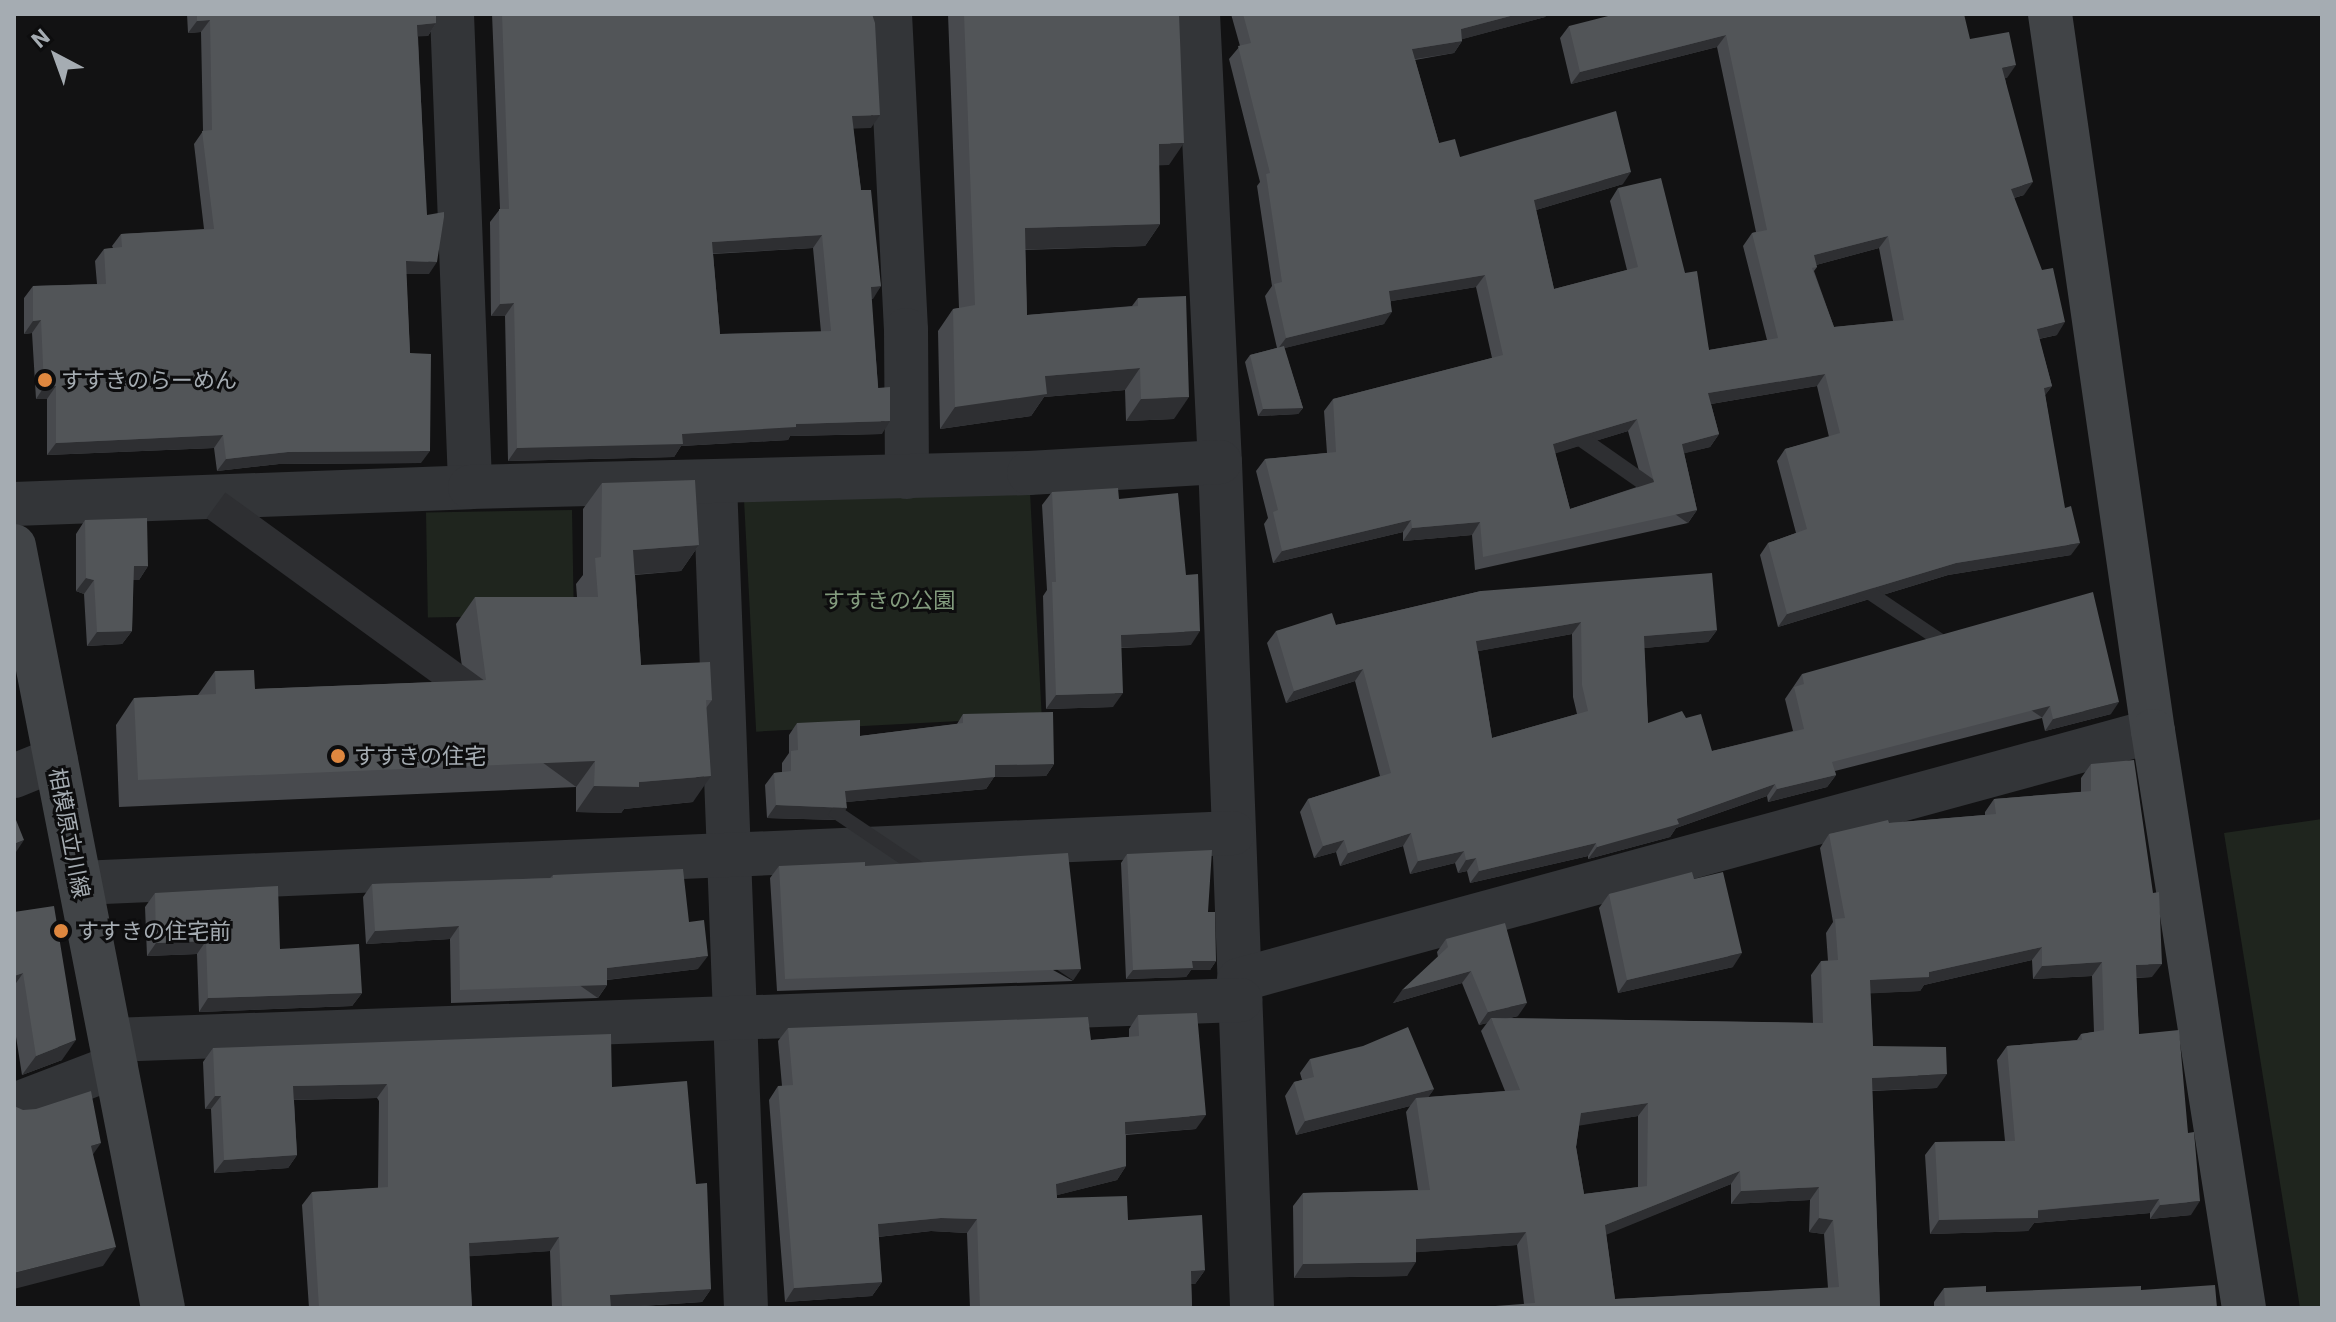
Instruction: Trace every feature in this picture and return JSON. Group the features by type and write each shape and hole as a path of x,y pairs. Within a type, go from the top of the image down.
{"street":[{"path":"452,14 470,487"},
{"path":"890,14 906,330 907,477"},
{"path":"1198,14 1220,462 1252,1308"},
{"path":"2050,14 2153,731 2244,1308"},
{"path":"14,504 470,487 907,477 1220,462"},
{"path":"715,483 746,1308"},
{"name":"相模原立川線","path":"14,546 163,1308"},
{"path":"14,1105 113,1053 1239,990 2153,731"},
{"path":"14,776 56,759"},
{"path":"80,883 729,852 1233,833"}],"green space":[{"name":"すすきの公園","path":"1029,473 1042,717 756,732 743,488"},
{"path":"572,510 574,615 428,618 426,513"},
{"path":"2322,819 2322,1308 2300,1308 2224,833"}],"building":[{"path":"197,14 436,14 436,23 417,25 427,215 444,212 444,217 437,262 406,261 410,353 431,354 430,451 288,452 226,459 223,435 56,443 56,386 44,387 41,320 33,321 33,286 106,284 104,249 122,247 121,234 214,229 202,131 212,130 210,20 197,21"},
{"path":"502,14 872,14 880,115 852,116 861,190 871,190 881,286 871,287 878,388 890,387 890,421 796,424 796,427 682,434 683,444 517,448 514,303 500,304 499,209 509,209","holes":["822,235 831,331 720,334 712,242"]},
{"path":"964,14 1179,14 1184,143 1159,144 1160,224 1025,228 1027,315 1138,306 1138,298 1186,296 1189,397 1141,399 1140,368 1045,376 1047,394 955,407 953,309 975,305"},
{"path":"1243,14 1518,14 1461,29 1462,41 1412,49 1439,143 1455,139 1460,157 1616,111 1631,172 1534,200 1554,289 1638,267 1618,188 1661,178 1685,273 1697,271 1709,350 1778,338 1752,233 1767,230 1726,35 1580,72 1569,26 1616,14 1964,14 1970,39 2009,32 2016,65 2002,68 2033,182 2011,189 2042,270 2053,268 2065,322 2037,329 2052,386 2044,388 2065,508 2071,506 2080,543 1956,563 1787,614 1768,543 1807,529 1785,449 1840,433 1825,374 1708,393 1719,434 1682,444 1697,510 1483,557 1480,522 1412,528 1411,520 1282,551 1273,512 1278,510 1265,459 1336,452 1333,399 1503,355 1485,275 1389,291 1392,312 1286,338 1274,284 1282,282 1266,174 1270,173 1238,46 1251,43","holes":["1888,236 1904,320 1834,327 1812,268 1817,267 1814,255","1637,419 1654,482 1570,509 1553,444"]},
{"path":"1284,346 1303,408 1263,409 1250,355"},
{"path":"695,480 699,545 633,550 641,665 710,662 712,700 706,700 711,776 639,782 639,787 594,786 595,761 138,780 134,698 216,694 215,671 254,670 255,689 486,680 475,597 598,597 595,558 601,557 602,483"},
{"path":"1118,488 1119,499 1178,493 1186,575 1198,574 1200,631 1121,635 1123,693 1056,695 1052,492"},
{"path":"147,518 148,566 134,566 132,631 97,632 94,580 86,578 85,520"},
{"path":"1712,573 1717,630 1644,636 1648,723 1682,711 1686,718 1701,714 1712,751 1804,729 1794,687 1804,684 1802,674 2093,592 2119,702 2053,719 2050,706 1832,762 1836,775 1777,789 1775,784 1677,819 1679,824 1597,847 1596,843 1479,871 1476,858 1466,860 1464,851 1418,861 1411,833 1348,853 1344,840 1323,846 1308,799 1391,773 1363,669 1294,691 1276,631 1332,613 1336,625 1481,591","holes":["1581,622 1582,685 1588,711 1492,738 1476,641"]},
{"path":"1053,712 1054,764 995,765 995,777 845,791 847,808 776,805 774,773 791,771 791,751 798,750 797,723 860,720 860,736 963,723 963,714"},
{"path":"2134,760 2153,893 2159,892 2162,964 2136,965 2139,1034 2179,1030 2188,1133 2194,1132 2200,1201 2160,1205 2159,1199 2038,1210 2038,1218 1939,1220 1935,1142 2015,1141 2007,1046 2082,1040 2081,1034 2104,1030 2102,962 2042,966 2042,947 1929,972 1929,977 1870,980 1873,1046 1946,1047 1947,1074 1872,1078 1880,1308 1468,1308 1535,1303 1526,1232 1416,1239 1416,1262 1303,1264 1303,1193 1430,1190 1416,1098 1520,1090 1491,1018 1823,1023 1821,961 1838,960 1835,919 1845,918 1829,834 1888,820 1889,823 1996,814 1994,799 2091,791 2091,764","holes":["1648,1103 1647,1186 1584,1194 1576,1147 1581,1113","1740,1171 1741,1191 1819,1187 1819,1218 1833,1220 1839,1287 1615,1299 1605,1225"]},
{"path":"14,815 24,840 14,844"},
{"path":"1212,850 1208,912 1215,912 1216,961 1192,961 1193,968 1133,970 1127,854"},
{"path":"1068,853 1081,969 785,979 779,866 865,862 865,866"},
{"path":"683,869 689,922 704,920 708,956 607,968 607,985 460,990 459,926 375,931 372,884 553,878 553,875"},
{"path":"1692,872 1694,879 1723,872 1742,953 1627,980 1609,894"},
{"path":"278,886 280,949 359,944 362,993 208,998 206,941 156,943 155,893"},
{"path":"54,906 76,1040 36,1056 23,973 14,976 14,912"},
{"path":"1505,923 1527,1003 1488,1012 1471,971 1402,990 1448,947 1446,939"},
{"path":"1197,1013 1206,1115 1125,1122 1126,1166 1056,1184 1057,1198 1127,1196 1128,1220 1202,1215 1205,1270 1191,1271 1192,1308 980,1308 977,1219 941,1218 878,1224 882,1282 794,1288 778,1086 793,1085 788,1028 1088,1017 1091,1040 1139,1036 1138,1015"},
{"path":"1408,1027 1434,1089 1305,1121 1294,1082 1314,1077 1310,1059 1363,1046"},
{"path":"611,1034 612,1087 687,1081 696,1184 707,1183 711,1289 610,1295 611,1308 562,1308 559,1237 469,1243 472,1308 319,1308 312,1192 388,1187 387,1084 293,1086 297,1155 224,1160 221,1096 215,1096 213,1048"},
{"path":"91,1091 101,1143 91,1146 116,1247 14,1273 14,1106 23,1110 36,1109"},
{"path":"2215,1285 2217,1308 1945,1308 1944,1288 1986,1286 1986,1292 2141,1286 2141,1290"}],"place":[{"name":"すすきのらーめん","path":"45,380"},
{"name":"すすきの住宅","path":"338,756"},
{"name":"すすきの住宅前","path":"61,931"}]}
